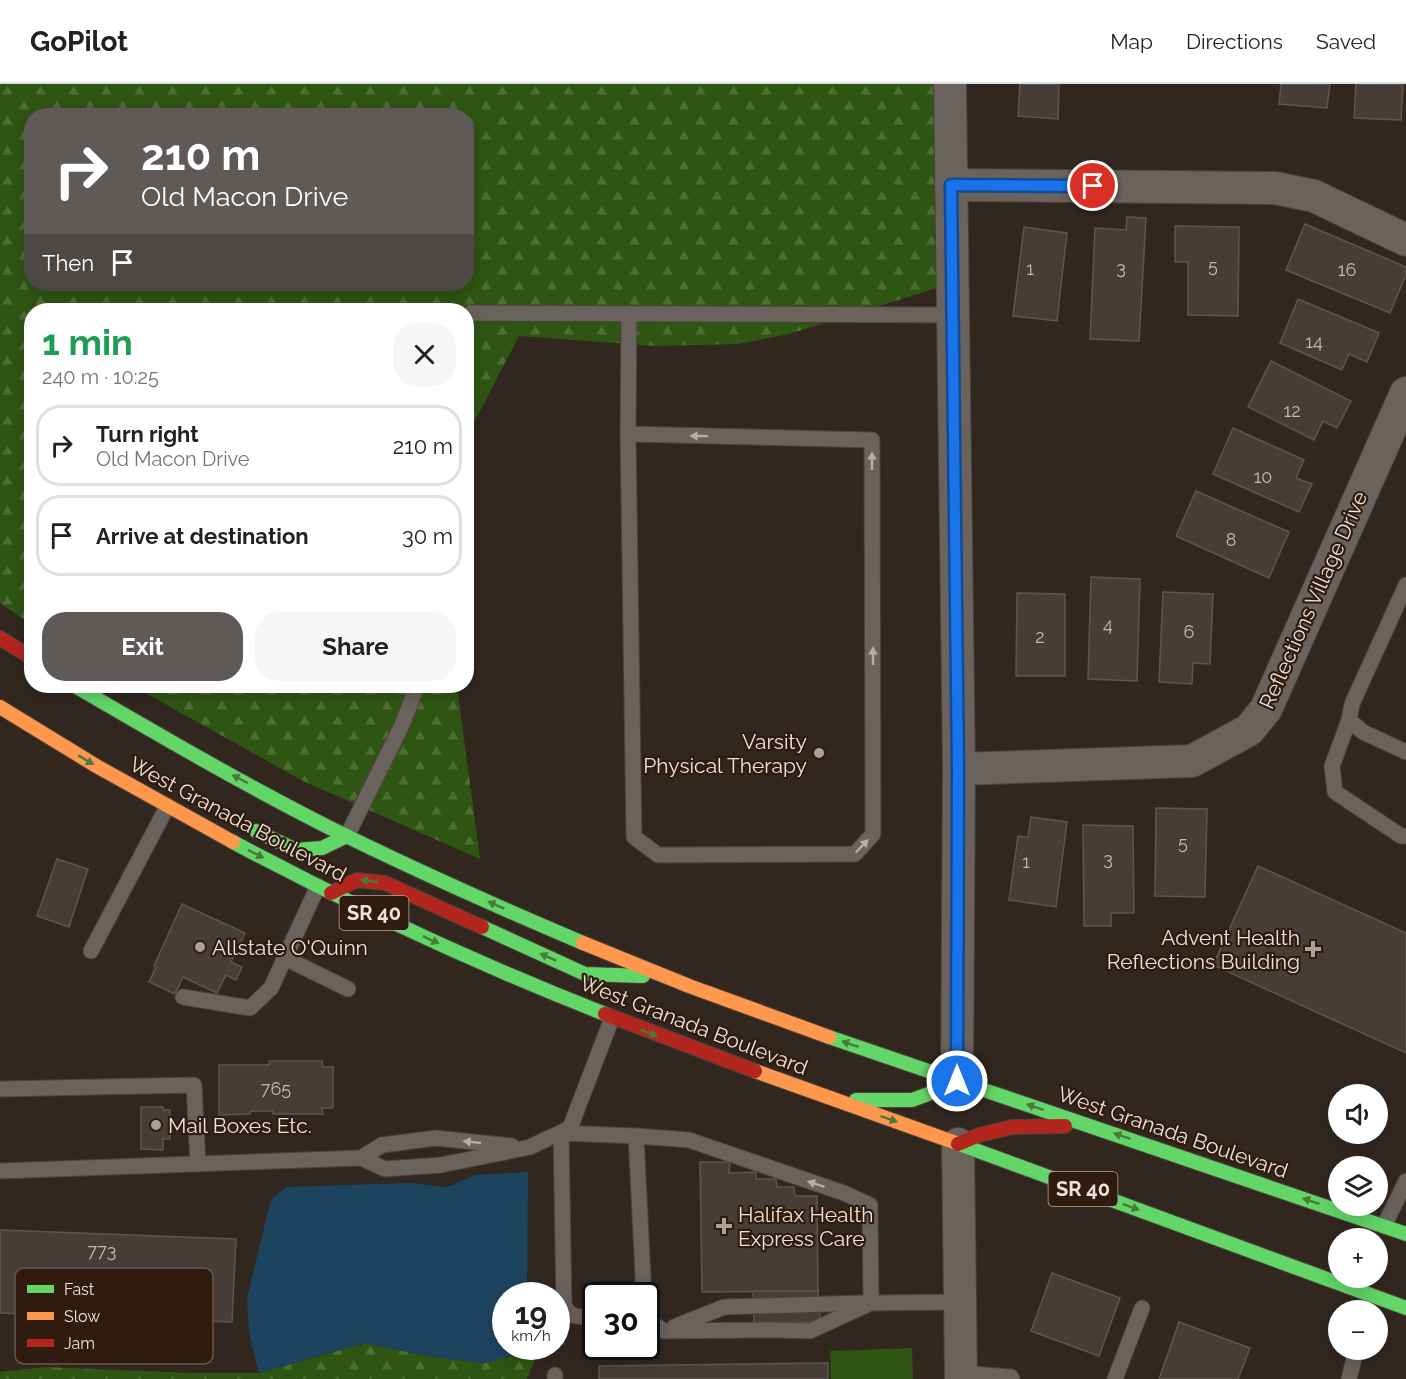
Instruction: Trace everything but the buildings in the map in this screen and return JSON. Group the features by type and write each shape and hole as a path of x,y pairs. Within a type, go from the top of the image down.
{"main road":[{"path":"0,638 24,653"},
{"name":"West Granada Boulevard","path":"87,693 176,745 347,836 428,875 555,931 823,1035 1406,1234"},
{"name":"West Granada Boulevard","path":"0,707 108,773 219,835 325,890 448,948 660,1037 1406,1308"},
{"path":"35,729 78,740"},
{"path":"249,828 296,850 322,849 347,836"},
{"path":"325,890 357,880 385,884 585,974 666,976"},
{"path":"833,1100 912,1100 957,1081"},
{"path":"958,1144 979,1135 1012,1127 1090,1126"}],"street":[{"path":"950,84 958,769 957,1081"},
{"path":"951,185 1275,188 1314,196 1406,240"},
{"name":"Reflections Village Drive","path":"958,769 1192,761 1249,730 1266,709 1406,393"},
{"path":"958,1144 961,1376"}],"lane":[{"path":"474,314 953,315"},
{"path":"628,434 872,440 873,834 855,854 658,855 634,837 628,434 629,314"},
{"path":"1406,585 1352,704 1349,720 1332,766 1335,792 1401,836 1406,836"},
{"path":"347,836 402,725 414,693"},
{"path":"1349,720 1363,732 1406,752"},
{"path":"91,951 167,807"},
{"path":"183,998 250,1008 271,987 285,958 325,890"},
{"path":"285,958 348,988"},
{"path":"0,1171 361,1158 385,1169 441,1165 530,1148 570,1128 612,1018"},
{"path":"0,1089 194,1085 198,1164"},
{"path":"561,1133 689,1140 870,1204 871,1303"},
{"path":"561,1133 564,1305 567,1312 575,1317 582,1317"},
{"path":"636,1136 643,1282"},
{"path":"361,1158 382,1145 436,1138 530,1148"},
{"path":"1384,1226 1406,1181"},
{"path":"1368,1300 1369,1294"},
{"path":"664,1331 724,1307 960,1302"},
{"path":"660,1328 664,1331 810,1331 871,1303"},
{"path":"1115,1379 1142,1308"},
{"path":"1349,1379 1354,1360"},
{"path":"961,1376 1011,1377 1012,1379"}],"green space":[{"path":"0,84 934,84 937,288 789,334 738,344 656,346 519,336 474,423 474,303 24,303 24,619 0,603"},
{"path":"146,693 458,693 480,859 303,781"},
{"path":"365,1343 432,1357 485,1363 497,1360 535,1360 527,1379 0,1379 0,1372 46,1367 193,1373 259,1373"},
{"path":"912,1348 913,1379 831,1379 830,1351"}],"water":[{"path":"528,1172 527,1282 492,1282 492,1360 496,1360 485,1363 432,1357 365,1343 259,1373 249,1332 247,1298 271,1199 287,1187 410,1183 447,1187 475,1175"}],"traffic: fast":[{"path":"87,693 233,777 330,828 583,943"},
{"path":"256,831 296,850 322,848 347,836"},
{"path":"233,842 417,934 605,1014"},
{"path":"482,927 585,974 643,976"},
{"path":"829,1037 1406,1234"},
{"path":"856,1100 912,1100 957,1081"},
{"path":"959,1144 1406,1308"}],"traffic: slow":[{"path":"0,707 98,767 233,842"},
{"path":"583,943 689,986 829,1037"},
{"path":"755,1071 959,1144"}],"traffic: jam":[{"path":"0,638 24,653"},
{"path":"331,893 357,880 385,883 482,927"},
{"path":"605,1014 755,1071"},
{"path":"958,1144 979,1135 1012,1127 1065,1126"}],"place":[{"name":"Varsity Physical Therapy","path":"819,753"},
{"name":"Allstate O'Quinn","path":"200,947"},
{"name":"Advent Health Reflections Building","path":"1313,949"},
{"name":"Mail Boxes Etc.","path":"156,1125"},
{"name":"Halifax Health Express Care","path":"724,1226"}],"route":[{"path":"957,1081 958,769 951,185 1093,186"}]}
